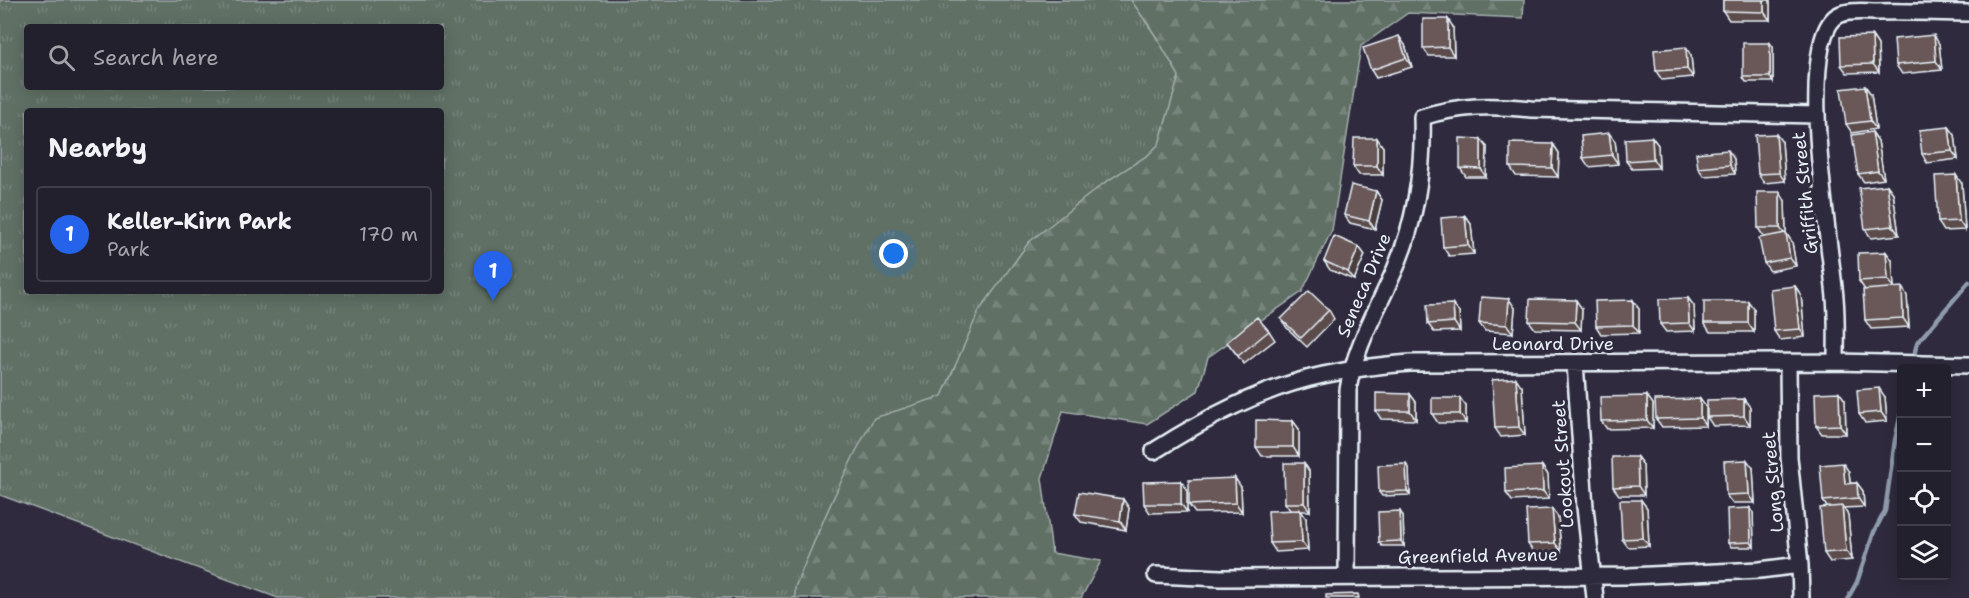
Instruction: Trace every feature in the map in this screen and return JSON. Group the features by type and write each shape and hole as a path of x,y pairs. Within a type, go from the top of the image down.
{"street":[{"name":"Griffith Street","path":"1836,362 1835,298 1816,116 1817,62 1830,21 1841,14 1861,12 1969,13"},
{"name":"Seneca Drive","path":"1347,576 1346,418 1351,369 1361,339 1396,267 1410,226 1419,182 1422,117 1444,110 1488,106 1554,110 1816,116"},
{"name":"Leonard Drive","path":"1154,450 1214,416 1256,397 1299,381 1351,369 1410,363 1836,362 1969,365"},
{"name":"Lookout Street","path":"1575,363 1585,507 1595,598"},
{"name":"Long Street","path":"1788,363 1789,457 1801,598"},
{"name":"Greenfield Avenue","path":"1156,575 1221,578 1629,576 1800,566"}],"green space":[{"path":"0,0 1131,0 1157,38 1179,76 1159,144 1148,155 1104,183 1029,242 979,311 942,396 874,418 822,523 795,587 795,598 278,598 0,495"},
{"path":"961,0 1524,0 1523,18 1408,13 1361,46 1332,230 1302,292 1208,357 1198,391 1147,424 1063,411 1042,478 1052,553 1101,561 1081,598 607,598"}],"building":[{"path":"1723,0 1764,0 1764,12 1723,11"},
{"path":"1423,19 1448,19 1448,47 1423,48"},
{"path":"1934,35 1936,61 1896,65 1894,39"},
{"path":"1399,36 1406,58 1371,70 1363,48"},
{"path":"1872,36 1873,64 1841,65 1840,37"},
{"path":"1743,43 1770,43 1770,77 1743,77"},
{"path":"1686,47 1687,69 1656,71 1654,50"},
{"path":"1865,86 1870,121 1846,124 1841,89"},
{"path":"1949,127 1952,151 1922,154 1919,130"},
{"path":"1872,132 1878,171 1858,174 1852,135"},
{"path":"1609,133 1612,155 1583,158 1581,136"},
{"path":"1776,134 1779,173 1758,174 1755,135"},
{"path":"1652,137 1653,159 1626,161 1625,139"},
{"path":"1354,138 1377,138 1377,166 1353,166"},
{"path":"1460,138 1481,139 1481,169 1460,168"},
{"path":"1510,143 1553,144 1552,168 1510,167"},
{"path":"1728,150 1730,165 1698,168 1696,153"},
{"path":"1956,175 1959,221 1938,222 1935,176"},
{"path":"1351,185 1376,191 1369,221 1344,215"},
{"path":"1887,185 1893,226 1865,229 1859,188"},
{"path":"1757,192 1780,192 1780,228 1758,228"},
{"path":"1465,216 1468,245 1443,247 1441,218"},
{"path":"1786,233 1790,258 1764,263 1759,238"},
{"path":"1334,236 1359,247 1348,272 1324,261"},
{"path":"1886,252 1888,279 1859,281 1858,253"},
{"path":"1795,286 1800,329 1774,331 1770,289"},
{"path":"1902,287 1903,318 1865,320 1863,290"},
{"path":"1309,291 1329,310 1301,338 1281,319"},
{"path":"1481,297 1509,299 1507,325 1479,323"},
{"path":"1688,298 1689,323 1660,324 1659,299"},
{"path":"1530,299 1576,300 1575,322 1529,321"},
{"path":"1633,300 1633,325 1596,326 1595,301"},
{"path":"1704,301 1748,301 1748,323 1704,323"},
{"path":"1453,304 1454,322 1428,324 1427,305"},
{"path":"1257,317 1269,331 1238,356 1227,342"},
{"path":"1516,378 1519,427 1495,428 1492,380"},
{"path":"1879,388 1881,412 1859,414 1857,390"},
{"path":"1839,392 1840,425 1816,426 1815,393"},
{"path":"1376,393 1410,394 1410,411 1376,411"},
{"path":"1647,396 1647,420 1601,421 1600,397"},
{"path":"1432,398 1460,398 1460,414 1432,414"},
{"path":"1700,399 1700,418 1656,419 1655,400"},
{"path":"1744,399 1744,416 1707,417 1707,400"},
{"path":"1256,420 1293,421 1293,447 1256,447"},
{"path":"1612,457 1637,457 1638,486 1613,487"},
{"path":"1747,460 1749,494 1726,495 1724,461"},
{"path":"1284,463 1304,463 1304,503 1285,503"},
{"path":"1843,463 1845,484 1857,483 1858,498 1823,501 1820,465"},
{"path":"1406,464 1407,491 1379,492 1378,465"},
{"path":"1542,466 1543,491 1506,493 1505,468"},
{"path":"1235,478 1236,503 1189,505 1189,480"},
{"path":"1181,481 1181,504 1144,504 1143,482"},
{"path":"1079,492 1123,499 1120,521 1075,514"},
{"path":"1620,500 1641,500 1643,538 1622,539"},
{"path":"1842,506 1846,551 1824,553 1820,508"},
{"path":"1750,508 1751,542 1728,543 1727,509"},
{"path":"1552,509 1555,543 1528,544 1526,510"},
{"path":"1300,510 1302,542 1270,543 1268,511"},
{"path":"1400,511 1401,541 1379,542 1378,512"},
{"path":"1358,594 1359,598 1326,598 1326,595"}],"waterway":[{"path":"1913,360 1917,343 1969,282"},
{"path":"1848,598 1857,582 1874,532 1885,511 1900,418"}],"place":[{"name":"Keller-Kirn Park","path":"493,301"}]}
